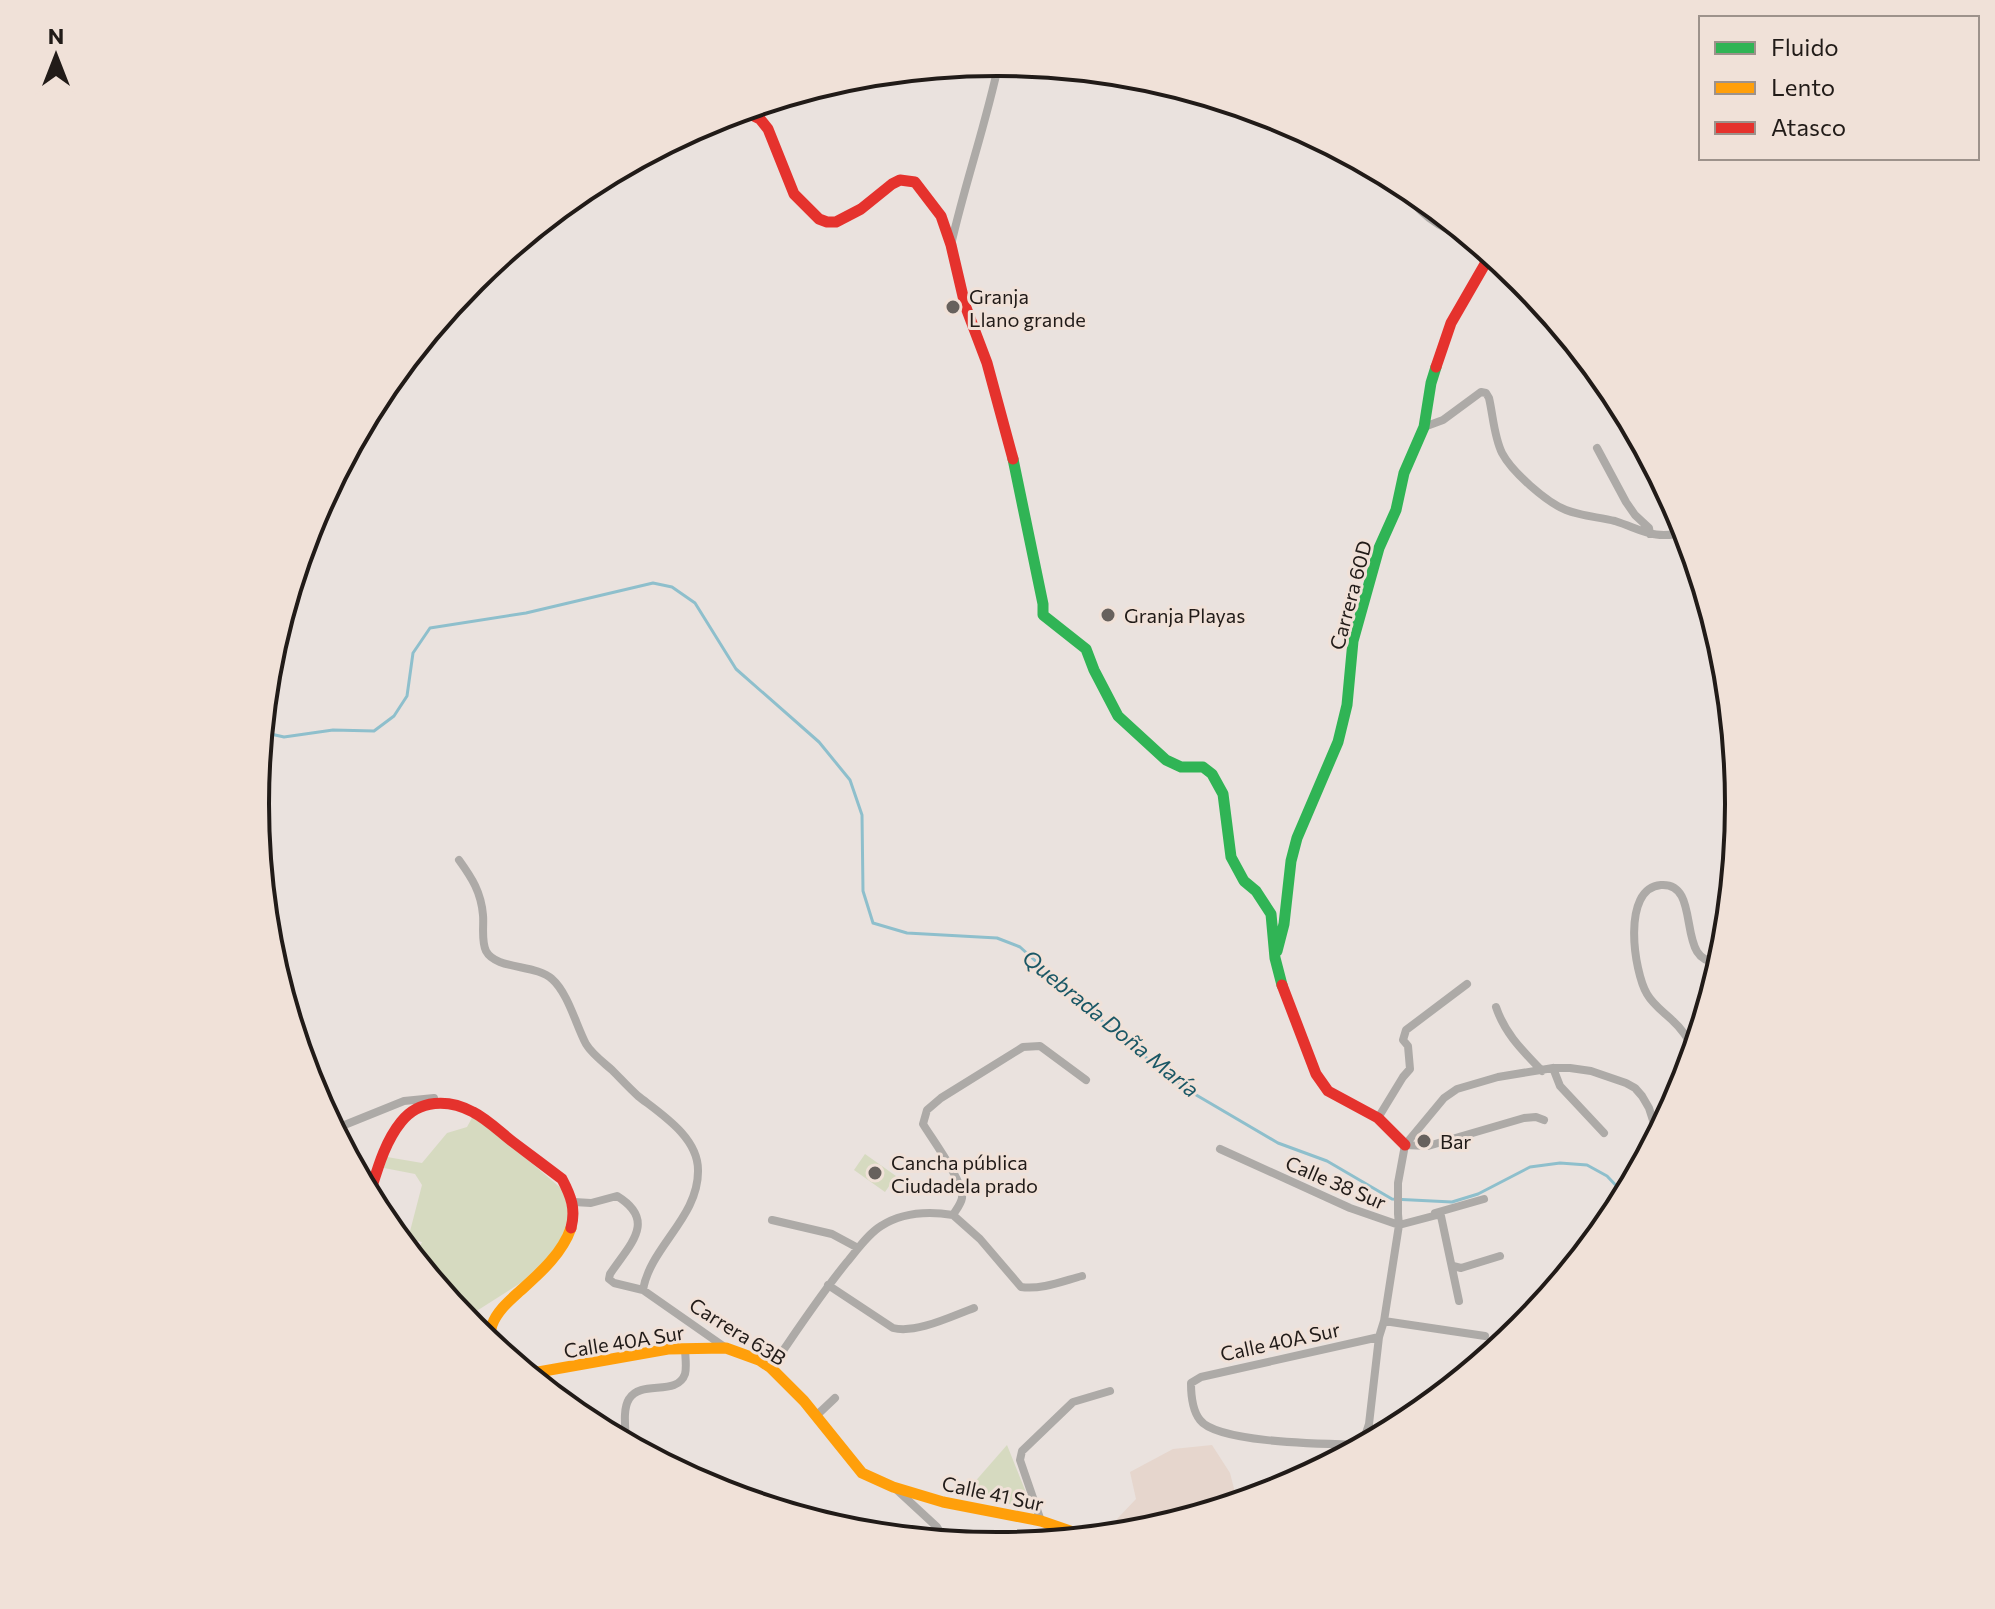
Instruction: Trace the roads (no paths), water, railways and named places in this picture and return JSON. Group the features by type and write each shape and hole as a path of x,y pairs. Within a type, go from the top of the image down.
{"street":[{"path":"951,245 996,76"},
{"path":"757,117 768,129 794,194 819,219 836,222 861,209 900,180 915,182 941,216 965,305 987,363 1008,437 1043,615 1086,649 1118,716 1137,734 1166,760 1181,767 1203,767 1212,774 1223,794 1231,857 1244,881 1256,891 1271,914 1275,958 1281,981 1316,1074 1328,1091 1378,1118 1405,1145 1428,1146 1524,1118 1544,1120"},
{"name":"Carrera 60D","path":"1275,958 1284,924 1291,861 1297,838 1338,742 1347,705 1353,641 1379,548 1396,510 1404,473 1424,427 1431,383 1451,323 1485,263"},
{"path":"1424,427 1443,420 1481,392 1486,393 1503,455 1543,497 1566,510 1615,521 1650,534 1674,534"},
{"path":"1597,448 1626,502 1649,528 1650,534"},
{"path":"459,860 476,884 488,955 498,962 534,969 552,979 567,1000 588,1047 681,1132 692,1148 698,1164 694,1196 648,1273 643,1290"},
{"path":"1687,1039 1676,1024 1655,1005 1640,980 1634,926 1642,898 1657,886 1677,890 1685,902 1696,950 1709,961"},
{"path":"1378,1118 1410,1069 1408,1046 1403,1040 1406,1030 1467,984"},
{"path":"1496,1007 1501,1023 1510,1036 1542,1071"},
{"path":"953,1215 962,1197 961,1190 923,1124 927,1110 1023,1047 1040,1046 1086,1080"},
{"path":"1553,1068 1560,1086 1604,1133"},
{"path":"1367,1432 1399,1221 1398,1183 1405,1145 1444,1098 1457,1089 1498,1077 1570,1068 1591,1071 1626,1083 1642,1096 1653,1122"},
{"path":"343,1125 404,1101 434,1098 458,1104 474,1112 553,1171 567,1186 574,1202 571,1233 543,1269 507,1304 490,1328"},
{"path":"374,1181 397,1125 419,1106 442,1101"},
{"name":"Calle 38 Sur","path":"1220,1149 1350,1208 1399,1221 1437,1215 1442,1217 1453,1266"},
{"name":"Carrera 63B","path":"574,1202 591,1203 617,1196 632,1206 638,1222 632,1243 609,1279 643,1290 726,1348 759,1360 771,1368 817,1415 862,1473 893,1487"},
{"path":"1399,1221 1484,1199"},
{"path":"771,1368 828,1285 858,1248 879,1227 902,1216 932,1212 953,1215 980,1239 1021,1287 1048,1285 1082,1276"},
{"path":"772,1220 832,1234 858,1248"},
{"path":"1459,1301 1453,1266 1461,1268 1500,1256"},
{"path":"828,1285 893,1328 903,1331 974,1308"},
{"path":"1384,1321 1485,1336"},
{"name":"Calle 40A Sur","path":"1344,1445 1245,1438 1223,1433 1200,1420 1191,1397 1191,1383 1201,1377 1379,1337"},
{"path":"626,1431 629,1398 638,1390 679,1382 685,1374 685,1348"},
{"name":"Calle 40A Sur","path":"542,1372 668,1349 726,1348"},
{"path":"1041,1521 1020,1460 1022,1451 1073,1402 1110,1391"},
{"path":"817,1415 835,1398"},
{"path":"893,1487 939,1530"},
{"name":"Calle 41 Sur","path":"893,1487 943,1502 1041,1521 1065,1529"}],"waterway":[{"name":"Quebrada Doña María","path":"273,734 284,737 333,730 374,731 394,716 407,696 413,653 430,628 526,613 653,583 672,587 695,603 736,669 819,742 850,780 862,815 863,891 873,923 907,933 997,938 1020,947 1120,1037 1186,1089 1278,1143 1327,1161 1392,1199 1452,1202 1478,1194 1530,1167 1560,1163 1587,1165 1607,1176 1617,1187"}],"place":[{"name":"Granja Llano grande","path":"953,307"},
{"name":"Granja Playas","path":"1108,615"},
{"name":"Bar","path":"1424,1141"},
{"name":"Cancha pública Ciudadela prado","path":"875,1173"}]}
